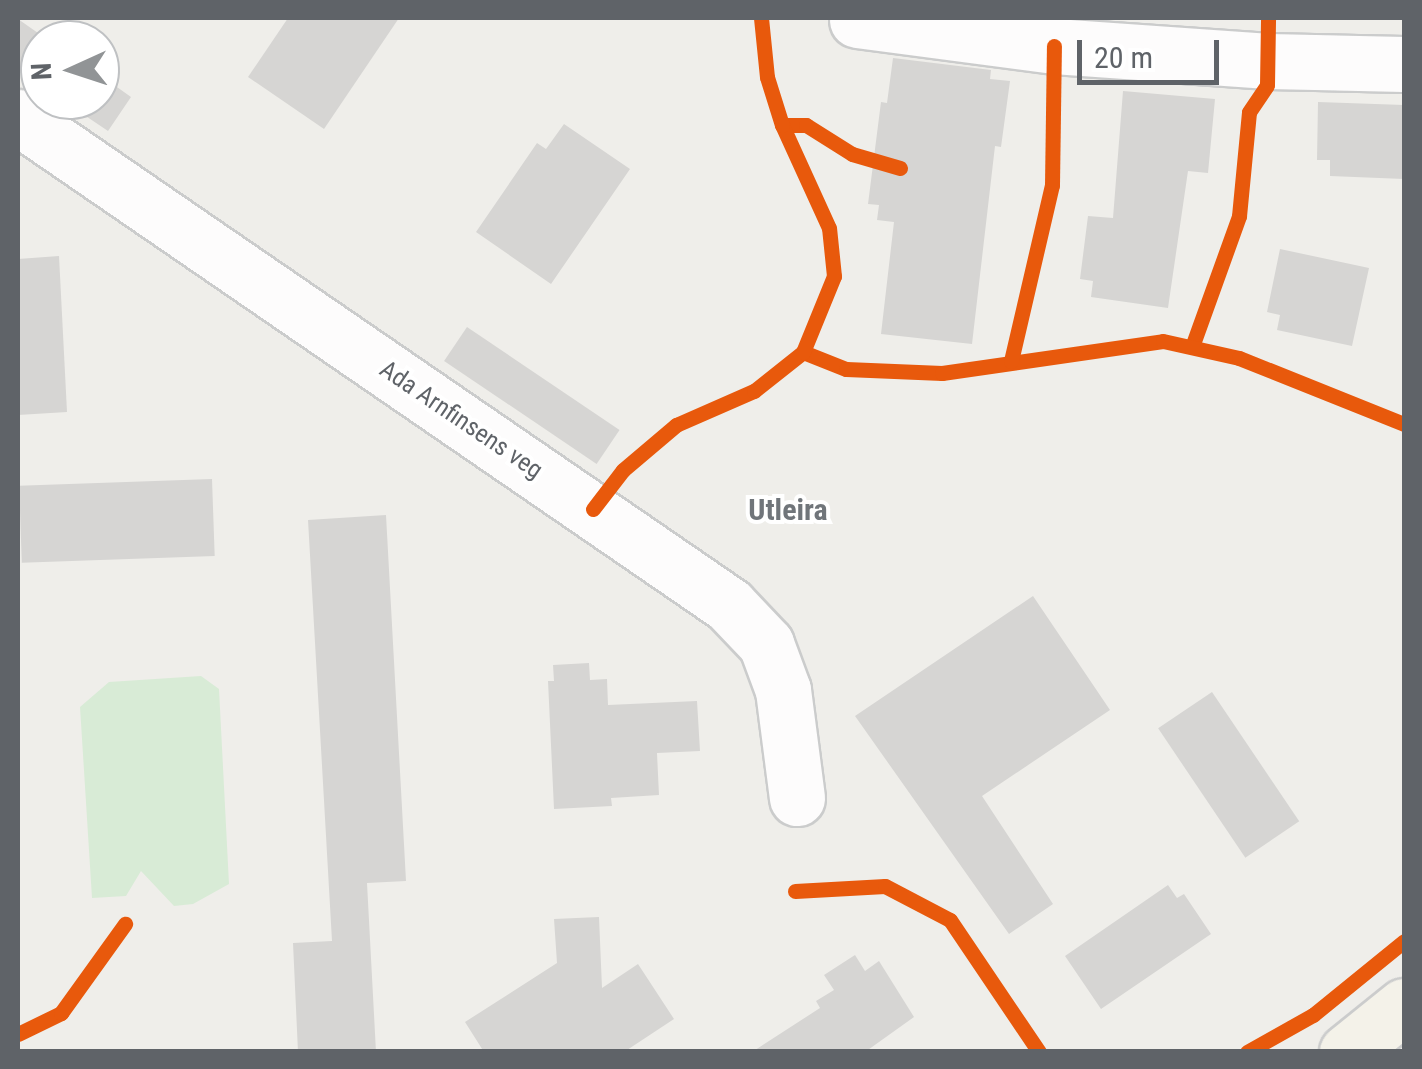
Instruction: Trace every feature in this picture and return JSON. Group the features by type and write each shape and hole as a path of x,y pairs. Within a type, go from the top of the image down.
{"main road":[{"path":"1347,1052 1404,1006"}],"street":[{"path":"857,20 1054,46 1268,62 1404,64"},
{"name":"Ada Arnfinsens veg","path":"18,117 729,605 766,644 783,690 797,798"}],"green space":[{"path":"201,676 219,689 229,884 193,904 174,906 141,871 126,896 92,898 80,707 109,682"}],"building":[{"path":"288,18 399,18 324,129 248,77"},
{"path":"18,19 20,70 18,69"},
{"path":"893,58 991,70 990,79 1010,81 1001,147 995,146 972,344 881,334 894,222 877,220 879,205 868,204 881,102 887,103"},
{"path":"120,89 131,97 120,113"},
{"path":"1123,91 1215,99 1208,173 1188,171 1168,308 1091,297 1093,281 1080,279 1088,216 1113,218"},
{"path":"1318,102 1404,105 1404,179 1330,176 1330,160 1317,160"},
{"path":"92,120 115,120 108,131"},
{"path":"564,124 630,169 551,284 476,232 537,143 546,149"},
{"path":"1280,249 1369,268 1352,346 1277,330 1280,315 1267,312"},
{"path":"59,256 67,412 18,415 18,259"},
{"path":"467,327 620,430 597,464 444,361"},
{"path":"212,479 215,556 22,563 19,486"},
{"path":"386,515 406,881 367,883 376,1052 298,1052 293,943 332,941 308,520"},
{"path":"1033,596 1110,710 982,796 1053,904 1009,934 855,716"},
{"path":"589,663 590,680 607,679 608,705 697,701 700,751 657,753 659,795 611,798 612,806 554,809 548,681 554,681 553,665"},
{"path":"1212,692 1299,821 1245,858 1158,728"},
{"path":"1168,885 1177,898 1184,894 1211,934 1101,1009 1065,956"},
{"path":"599,917 602,988 638,964 674,1019 624,1052 484,1052 465,1022 557,963 554,919"},
{"path":"855,955 865,971 879,961 914,1017 865,1052 752,1052 820,1008 816,1001 834,990 824,975"}],"cycle path":[{"path":"593,509 623,470 676,425 754,391 803,352 834,276 829,228 782,125 767,77 761,18"},
{"path":"1193,344 1239,216 1249,112 1267,85 1268,18"},
{"path":"1011,361 1052,185 1054,46"},
{"path":"782,125 806,125 852,154 900,168"},
{"path":"803,352 846,369 942,373 1163,341 1239,358 1404,424"},
{"path":"795,891 885,886 950,920 1039,1052"},
{"path":"18,1034 61,1013 125,924"},
{"path":"1247,1052 1313,1015 1404,941"}],"district":[{"name":"Utleira","path":"788,510"}]}
